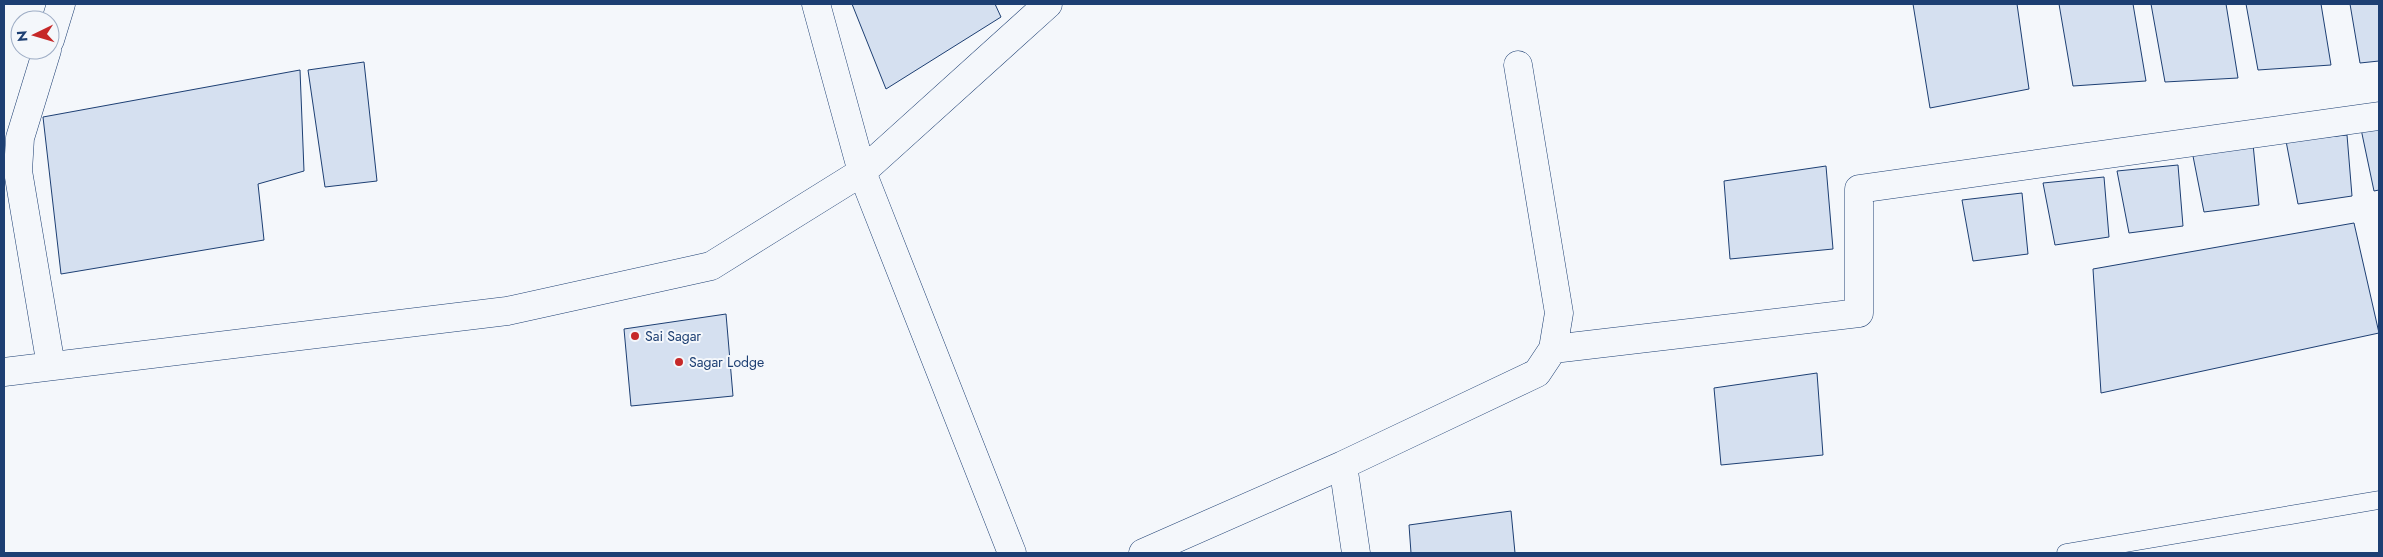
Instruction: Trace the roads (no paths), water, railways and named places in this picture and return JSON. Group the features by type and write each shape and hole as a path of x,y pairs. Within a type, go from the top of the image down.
{"street":[{"path":"816,4 862,172 1012,553"},
{"path":"4,372 507,311 711,266 862,172 1048,4"},
{"path":"44,60 20,138 18,171 51,366"},
{"path":"1142,553 1343,465 1537,373 1553,349 1559,313 1518,65"},
{"path":"1553,349 1859,313 1859,189 2379,116"},
{"path":"1343,465 1356,553"}],"lane":[{"path":"2066,553 2379,500"}],"place":[{"name":"Sai Sagar","path":"635,336"},
{"name":"Sagar Lodge","path":"679,362"}]}
